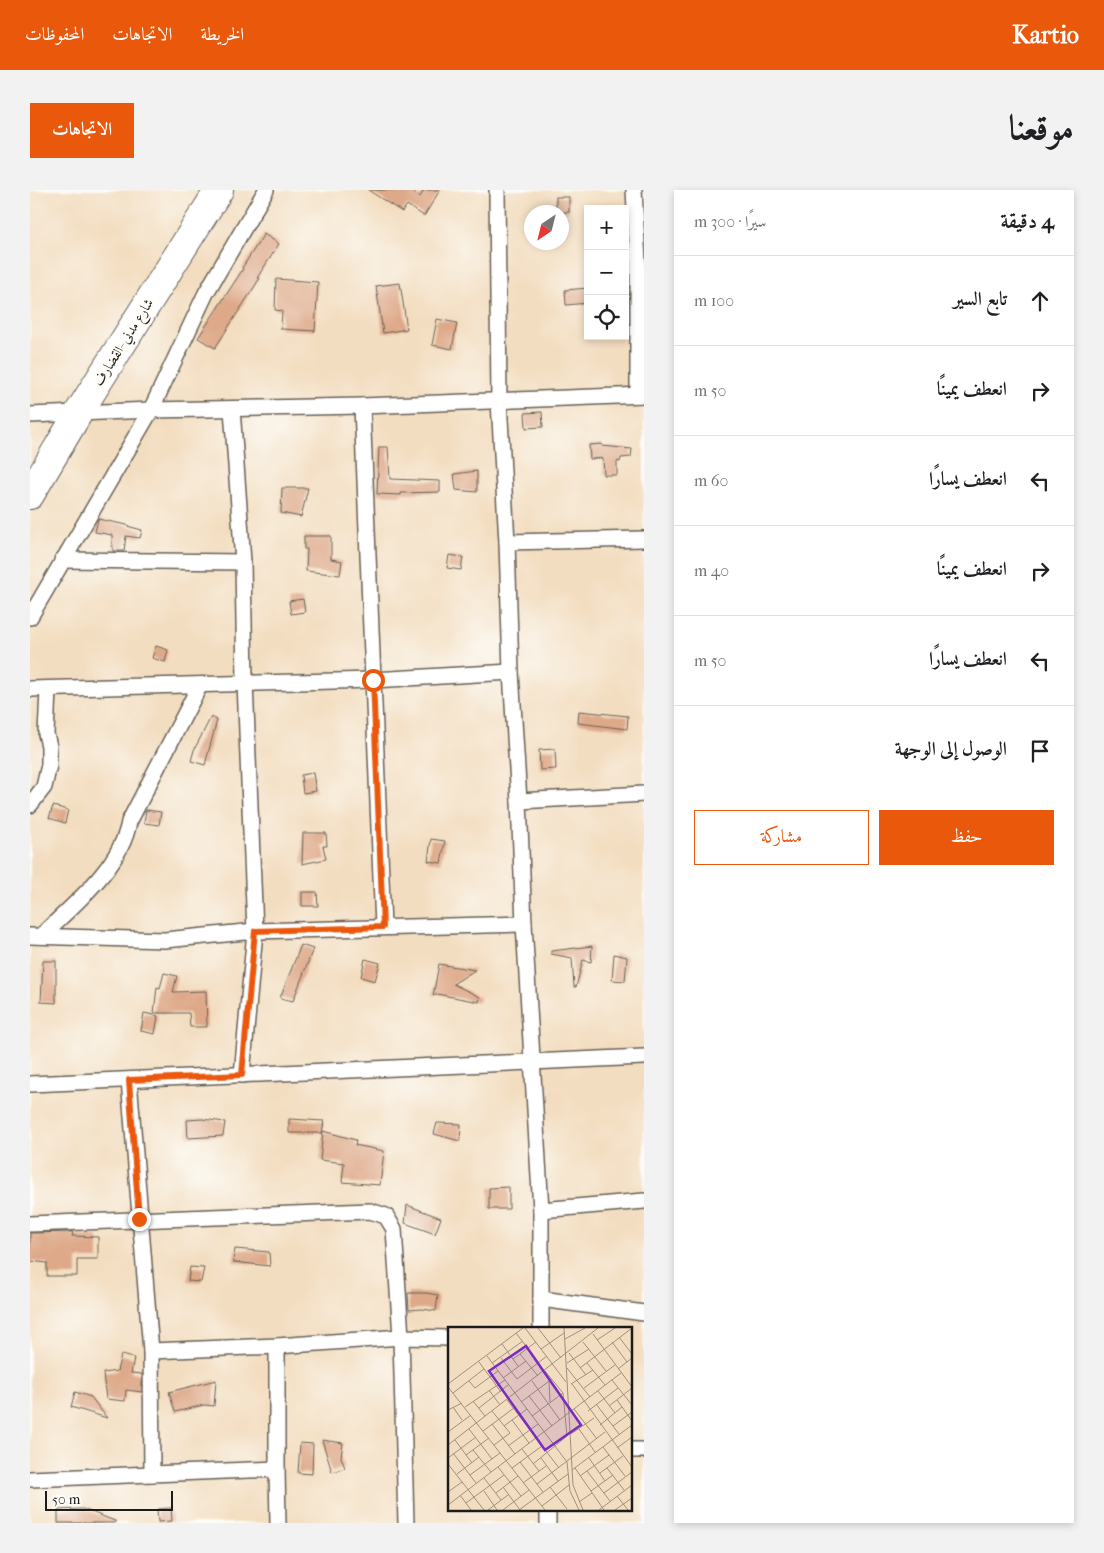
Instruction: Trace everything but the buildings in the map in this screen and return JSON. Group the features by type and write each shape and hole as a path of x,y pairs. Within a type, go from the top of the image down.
{"highway":[{"name":"شارع مدني -القضارف","path":"30,495 79,412 219,190"}],"street":[{"path":"30,617 151,410 206,293 266,190"},
{"path":"497,190 499,401 507,542 511,672 540,1210 541,1327"},
{"path":"30,415 151,410 362,406 641,395 641,261 634,190"},
{"path":"362,406 383,927"},
{"path":"232,409 243,562 245,682 255,931 242,1075"},
{"path":"507,542 644,539"},
{"path":"62,560 243,562"},
{"path":"30,689 373,680 511,672"},
{"path":"36,936 84,894 120,850 129,822 200,685"},
{"path":"30,805 44,787 49,765 49,746 46,734 48,690"},
{"path":"519,801 644,794"},
{"path":"36,936 165,940 255,931 524,924"},
{"path":"30,1084 644,1057"},
{"path":"129,1080 151,1351 152,1474"},
{"path":"540,1210 644,1201"},
{"path":"30,1224 370,1211 386,1216 394,1229 401,1337 406,1523"},
{"path":"541,1299 644,1313"},
{"path":"151,1351 277,1346 401,1337 448,1338"},
{"path":"277,1346 278,1523"},
{"path":"30,1478 277,1469"},
{"path":"548,1510 548,1523"}],"route":[{"path":"139,1219 129,1080 242,1075 255,931 383,927 373,680"}]}
